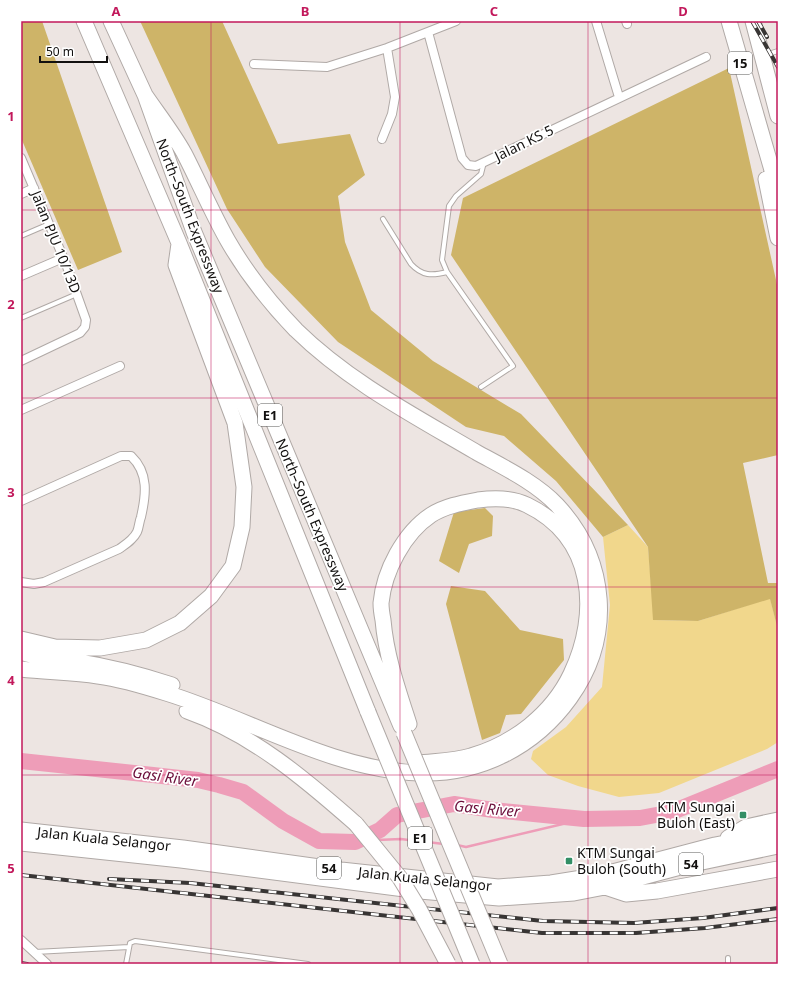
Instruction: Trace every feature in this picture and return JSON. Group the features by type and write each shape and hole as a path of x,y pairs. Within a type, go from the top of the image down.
{"highway":[{"name":"North–South Expressway","path":"84,21 179,243 368,712 472,964"},
{"name":"North–South Expressway","path":"111,21 145,95 194,232 406,728 429,793 500,964"},
{"name":"15","path":"729,21 778,191"},
{"name":"15","path":"753,21 778,116"},
{"path":"21,669 99,676 167,693 330,755 375,767 419,773 442,772 472,767 495,758 522,745 546,726 562,709 580,683 588,664 598,629 600,604 596,570 579,533 556,504 533,485 388,401 331,362 296,329 261,291 228,242 182,150 145,95"},
{"path":"750,98 778,238"},
{"path":"21,639 55,647 100,648 146,640 180,623 210,596 233,566 242,527 244,487 235,423 176,265 179,243"},
{"path":"21,652 31,656 79,662 137,673 176,686 314,739 369,757 405,765 472,756 516,736 548,707 570,677 579,655 587,627 587,583 575,548 556,524 526,504 493,498 457,503 430,516 402,543 387,575 381,603 385,642 406,728"},
{"path":"47,672 135,692 196,714 259,747 308,781 356,824 400,878 419,909 448,964"},
{"path":"715,845 746,827 778,820"},
{"name":"Jalan Kuala Selangor","path":"21,830 183,848 341,870 498,886 551,883 601,875 715,845 778,833"},
{"name":"Jalan Kuala Selangor","path":"21,843 181,860 420,891 498,898 552,896 605,887 688,864 778,846"},
{"path":"605,887 626,894 657,891 778,869"}],"street":[{"path":"254,64 327,67 387,48 447,23 456,21"},
{"path":"596,21 619,97"},
{"name":"Jalan KS 5","path":"428,32 462,158 468,165 476,166 706,57"},
{"path":"382,139 392,114 395,98 387,48"},
{"name":"Jalan PJU 10/13D","path":"21,158 63,258 86,320 85,326 80,333 21,361"},
{"path":"21,194 34,188"},
{"path":"21,276 63,258"},
{"path":"21,410 120,366"},
{"path":"21,501 121,456 131,456 137,462 145,481 144,504 139,525 130,541 119,549 44,582 34,584 21,582"},
{"path":"21,940 47,964"}],"lane":[{"path":"763,56 778,51"},
{"path":"481,387 513,366 447,272 442,260 449,206 456,196 481,174 484,162"},
{"path":"383,219 416,270 430,275 447,272"},
{"path":"21,236 49,224"},
{"path":"21,318 77,294"},
{"path":"126,964 130,943 135,941 308,964"},
{"path":"35,952 129,947"},
{"path":"728,958 728,964"}],"shaded area":[{"path":"21,21 42,21 122,252 78,270 21,138"},
{"path":"140,21 222,21 278,144 350,134 365,175 338,196 345,242 371,310 433,361 521,414 628,525 603,537 556,481 504,436 466,427 338,342 265,267 227,209"},
{"path":"729,68 778,289 778,455 743,463 768,583 778,583 778,630 770,599 698,621 653,620 648,547 451,255 463,198"},
{"path":"485,508 493,516 492,536 469,544 459,573 439,561 454,512"},
{"path":"628,525 648,547 654,620 698,621 770,598 778,630 778,742 767,749 659,793 619,797 578,786 548,775 531,759 533,751 566,727 602,687 610,605 603,537"},
{"path":"451,586 485,591 520,630 563,639 564,660 521,714 506,715 500,733 482,740 446,604"}],"waterway":[{"name":"Gasi River","path":"21,761 198,780 219,785 243,792 283,821 319,841 355,842 380,830 397,815 454,804 493,810 584,819 640,818 672,812 778,769"},
{"path":"457,845 466,847 584,819"},
{"path":"377,840 401,839 416,841"},
{"name":"Gasi River","path":"355,842 362,841"},
{"path":"427,842 444,844"}],"railway":[{"path":"752,21 778,67"},
{"path":"758,21 767,37"},
{"path":"21,875 542,933 636,933 705,928 778,919"},
{"path":"109,879 190,883 543,921 634,923 703,918 778,908"},
{"path":"21,963 27,964"}],"place":[{"name":"KTM Sungai Buloh (East)","path":"743,815"},
{"name":"KTM Sungai Buloh (South)","path":"569,861"}]}
